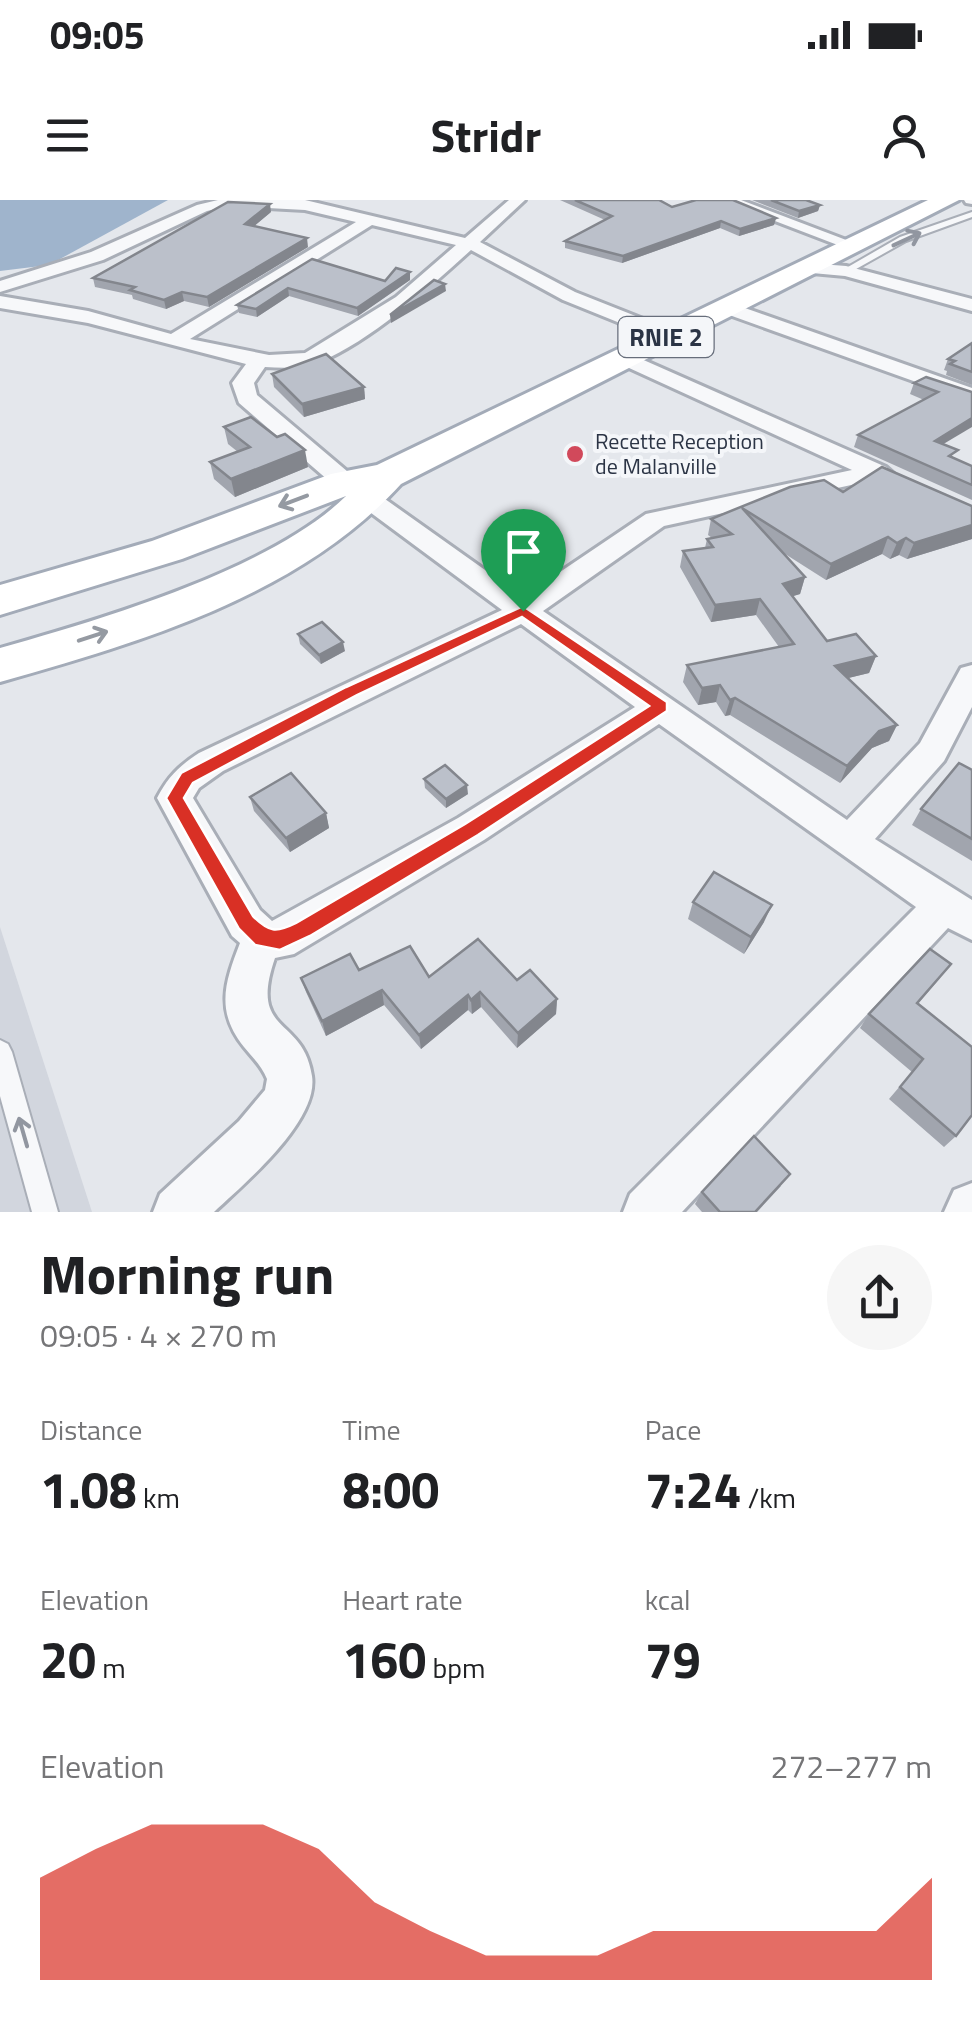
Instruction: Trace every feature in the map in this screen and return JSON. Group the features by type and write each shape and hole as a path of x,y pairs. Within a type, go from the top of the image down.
{"main road":[{"name":"RNIE 2","path":"0,600 367,485 806,268 850,258 947,200"},
{"name":"RNIE 2","path":"0,664 124,626 234,582 320,535 367,485"}],"street":[{"path":"0,302 99,320 288,365 312,358 403,300 518,200"},
{"path":"726,200 850,258 972,305"},
{"path":"0,287 97,256 217,204 306,204 470,244 569,296 669,336"},
{"path":"174,340 374,218"},
{"path":"728,308 972,396"},
{"path":"623,358 908,486"},
{"path":"260,360 243,383 247,398 367,485 523,611 850,842 958,913 648,1212"},
{"path":"661,706 471,829 280,940 262,938 238,910 175,798 187,778 352,691 523,611 655,520 677,512 877,472"},
{"path":"850,842 932,752 972,676"},
{"path":"178,1212 264,1127 289,1090 287,1065 248,1017 244,999 262,938"}],"lane":[{"path":"850,258 972,214"},
{"path":"0,1052 45,1212"}],"shaded area":[{"path":"0,927 92,1212 0,1212"}],"water":[{"path":"0,200 168,200 49,265 0,271"}],"building":[{"path":"575,200 659,200 672,207 696,200 733,200 776,218 740,229 721,221 623,256 565,241 612,216"},
{"path":"771,200 806,200 820,205 799,211"},
{"path":"228,202 270,204 245,224 307,238 207,297 182,292 164,300 130,290 135,287 93,278"},
{"path":"312,259 385,281 396,268 410,272 357,308 288,288 256,309 237,305"},
{"path":"434,280 445,284 390,315"},
{"path":"972,343 972,372 950,364 955,361 948,359"},
{"path":"326,354 364,387 302,404 272,374"},
{"path":"926,377 972,392 972,418 935,441 958,450 949,456 972,466 972,485 858,435 938,392 914,383"},
{"path":"251,417 277,437 285,434 305,450 231,479 210,462 250,447 224,427"},
{"path":"882,467 972,506 972,525 914,543 906,538 897,543 888,537 831,564 742,508 805,577 783,584 827,641 856,634 876,656 835,666 897,725 879,731 847,766 735,698 730,700 720,685 702,688 687,665 794,644 760,599 715,605 683,551 713,547 707,539 732,534 711,519 790,487 824,480 843,492"},
{"path":"322,622 343,642 319,655 298,634"},
{"path":"959,763 972,770 972,839 921,809"},
{"path":"445,765 467,785 446,799 424,779"},
{"path":"291,773 326,813 286,838 250,797"},
{"path":"714,872 772,905 751,937 693,902"},
{"path":"478,939 517,980 530,970 557,999 518,1033 480,992 471,1000 468,995 419,1035 382,990 322,1021 301,978 350,954 359,970 410,946 429,977"},
{"path":"930,949 951,964 917,1003 972,1047 972,1115 956,1136 900,1087 923,1059 869,1014"},
{"path":"754,1136 790,1174 755,1212 720,1212 702,1192"}],"place":[{"name":"Recette Reception de Malanville","path":"575,454"}],"route":[{"path":"523,611 661,706 471,829 303,930 280,940 262,938 246,922 175,798 187,778 352,691 523,611"}]}
